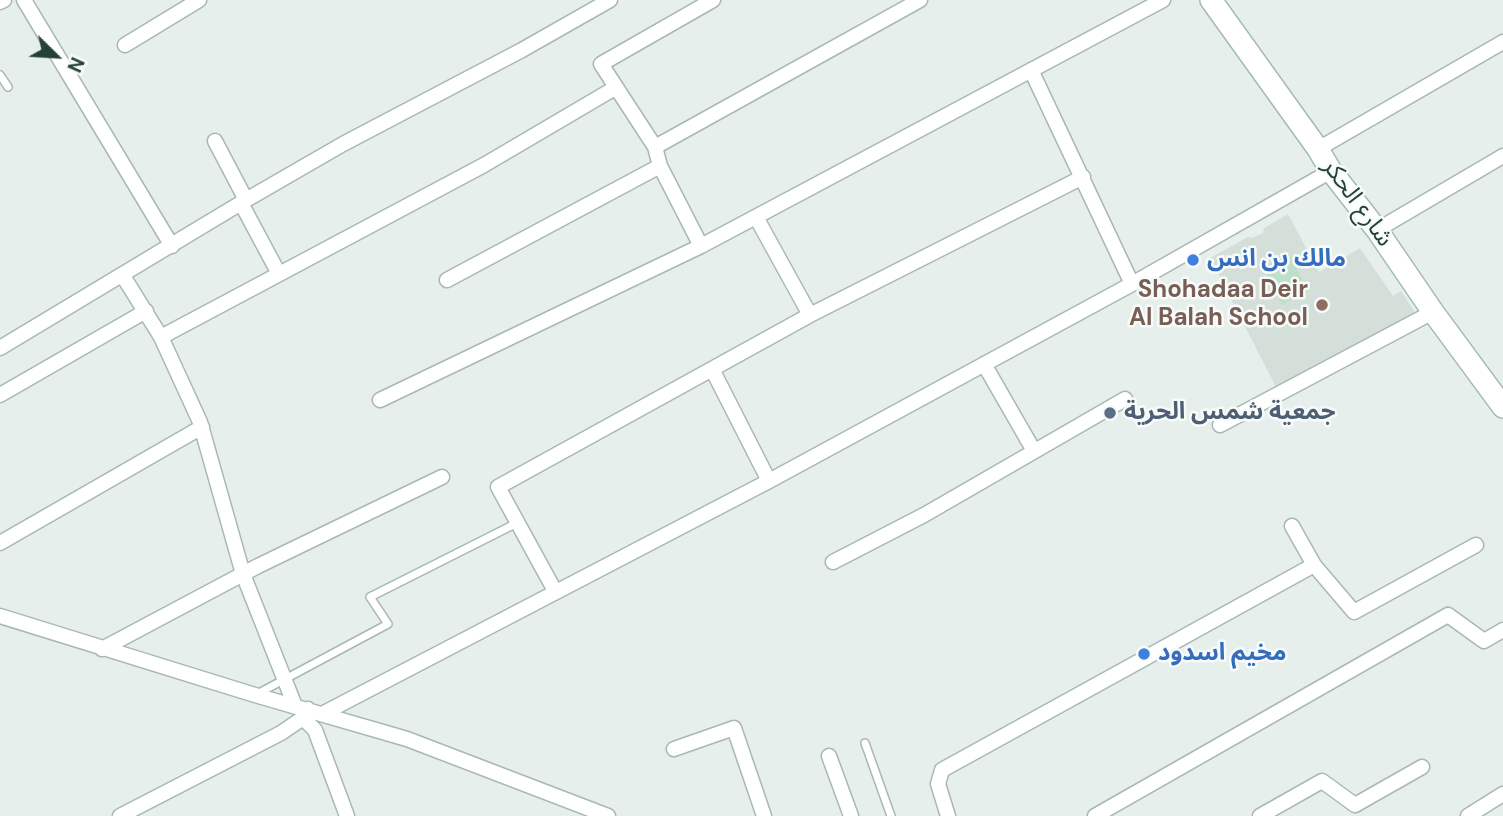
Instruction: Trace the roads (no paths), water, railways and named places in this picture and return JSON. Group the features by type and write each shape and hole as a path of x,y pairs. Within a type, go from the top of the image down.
{"street":[{"path":"24,0 172,246"},
{"path":"0,348 343,144 522,50 610,0"},
{"path":"701,246 660,166 655,147 601,64 713,0"},
{"path":"655,147 920,0"},
{"path":"380,400 701,246 1163,0"},
{"name":"شارع الحكر","path":"1211,0 1331,171 1377,230 1503,407"},
{"path":"125,45 193,1"},
{"path":"1318,149 1503,43"},
{"path":"1031,70 1132,284"},
{"path":"162,337 484,165 615,88"},
{"path":"215,141 279,274"},
{"path":"1377,230 1503,156"},
{"path":"447,280 660,166"},
{"path":"324,713 769,481 1132,284 1331,171"},
{"path":"555,591 498,487 810,315 1083,177"},
{"path":"756,217 810,315"},
{"path":"123,276 162,337 202,427 243,573 283,680 315,730 347,816"},
{"path":"0,395 146,311"},
{"path":"1220,425 1433,312"},
{"path":"984,364 1034,451"},
{"path":"712,369 769,481"},
{"path":"833,562 924,515 1125,399"},
{"path":"0,543 202,427"},
{"path":"102,649 243,573 442,477"},
{"path":"1292,526 1314,565 1354,612 1476,545"},
{"path":"948,816 938,784 942,770 1314,565"},
{"path":"1095,816 1448,615 1484,640 1503,629"},
{"path":"0,616 302,711 324,713 407,739 608,816"},
{"path":"120,816 281,733 302,711"},
{"path":"674,749 734,728 764,816"},
{"path":"829,756 851,816"},
{"path":"1260,816 1322,781 1355,805 1422,767"},
{"path":"1468,816 1503,794"}],"lane":[{"path":"0,75 8,87"},
{"path":"255,695 387,624 370,597 517,523"},
{"path":"865,743 891,816"}],"place":[{"name":"مالك بن انس","path":"1193,260"},
{"name":"Shohadaa Deir Al Balah School","path":"1322,305"},
{"name":"جمعية شمس الحرية","path":"1110,413"},
{"name":"مخيم اسدود","path":"1144,654"}]}
